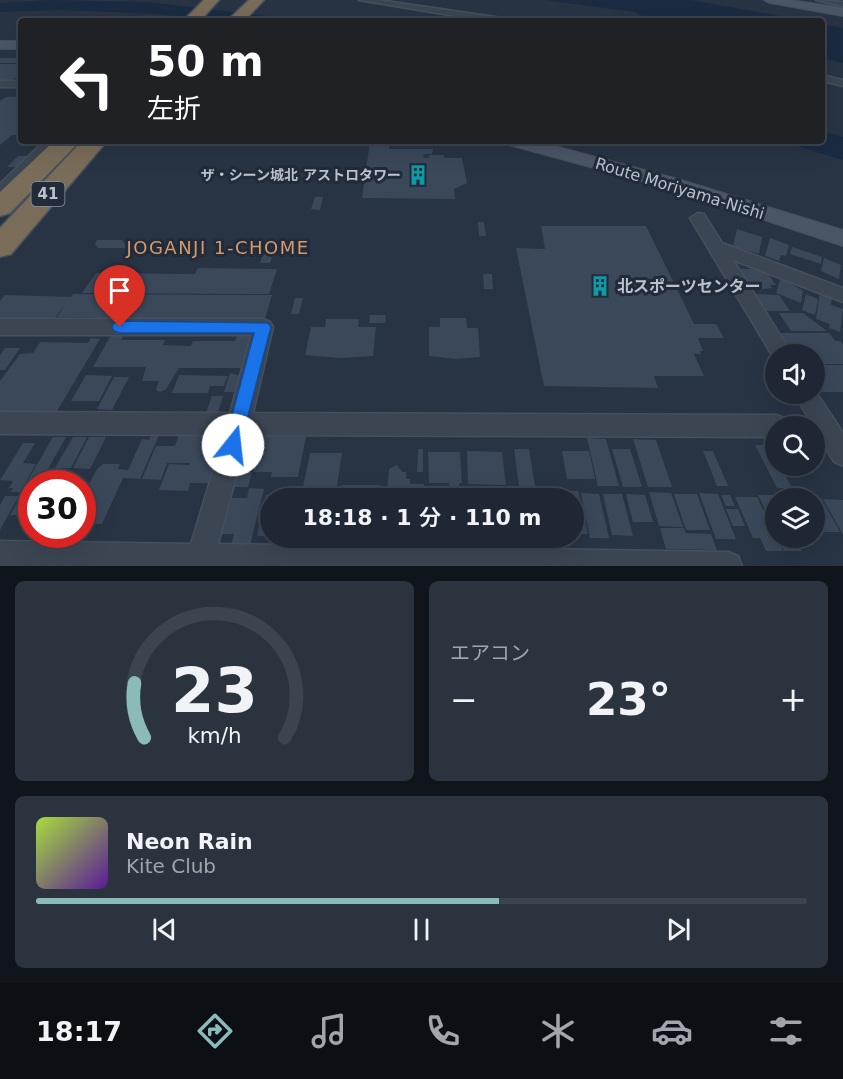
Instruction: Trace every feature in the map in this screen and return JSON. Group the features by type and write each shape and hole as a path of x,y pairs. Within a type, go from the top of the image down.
{"highway":[{"path":"194,18 212,0"},
{"path":"208,18 226,0"},
{"path":"231,18 250,0"},
{"path":"237,18 257,0"},
{"name":"41","path":"0,207 65,144"},
{"path":"0,218 72,144"},
{"path":"0,224 78,144"},
{"name":"41","path":"0,247 92,144"}],"main road":[{"path":"770,0 843,12"},
{"name":"Route Moriyama-Nishi","path":"526,144 671,183 843,238"}],"street":[{"path":"363,0 482,18"},
{"path":"820,0 843,4"},
{"path":"825,79 843,83"},
{"path":"0,84 18,84"},
{"path":"0,192 48,144"},
{"path":"698,218 776,344"},
{"path":"717,248 843,295"},
{"path":"0,327 263,327 239,423 199,561"},
{"path":"812,404 843,454"},
{"path":"0,423 765,426"},
{"path":"0,555 199,561 728,566"}],"water":[{"path":"50,0 147,2 284,18 192,18 59,10 0,12 0,3"},
{"path":"545,0 691,0 790,18 651,18 635,12"},
{"path":"825,25 843,28 843,63 825,59"},
{"path":"825,132 843,137 843,160 790,144 825,144"}],"building":[{"path":"0,58 18,58 18,63 0,63"},
{"path":"0,64 18,64 18,76 11,81 0,81"},
{"path":"6,97 18,97 18,135 12,135 0,145 0,101"},
{"name":"ザ・シーン城北 アストロタワー","path":"370,144 390,144 389,149 433,149 432,154 423,154 424,158 429,158 429,155 443,155 445,158 462,158 467,183 454,189 455,199 362,198"},
{"path":"18,156 31,156 19,167 7,167"},
{"path":"315,197 323,197 320,210 311,209"},
{"path":"478,222 484,222 486,236 479,236"},
{"name":"北スポーツセンター","path":"541,226 646,226 694,324 716,324 724,338 698,338 703,351 700,351 701,354 694,354 704,376 654,376 658,388 544,386 516,248 545,249"},
{"path":"737,229 762,237 759,254 739,248 738,252 726,248 722,242 733,246"},
{"path":"770,238 789,245 786,256 781,255 779,261 765,256"},
{"path":"97,240 122,240 128,248 98,248 95,244"},
{"path":"792,247 822,257 821,264 790,254"},
{"path":"263,254 273,254 270,263 260,263"},
{"path":"824,258 841,265 839,279 821,271"},
{"path":"198,268 277,269 269,294 82,293 96,273 195,274"},
{"path":"739,269 753,269 768,274 776,285 770,285 772,288 754,290"},
{"path":"483,274 492,274 493,289 484,289"},
{"path":"781,277 793,282 792,284 803,291 801,303 776,293"},
{"path":"820,293 832,297 831,305 843,309 840,332 829,328 830,324 816,319"},
{"path":"73,294 272,295 265,319 147,318 145,321 114,321 116,318 57,317 66,303 54,319 0,318 0,301 5,295 71,297"},
{"path":"756,294 779,295 790,311 766,311"},
{"path":"806,294 818,299 815,315 802,310"},
{"path":"295,298 303,298 299,314 291,314"},
{"path":"779,313 803,313 827,331 791,331"},
{"path":"370,315 386,315 385,323 369,323"},
{"path":"440,318 466,318 467,328 478,328 480,357 456,359 429,356 429,327 440,327"},
{"path":"326,319 359,319 358,327 376,327 373,356 340,358 305,355 311,327 325,327"},
{"path":"780,333 829,333 835,341 843,344 843,364 825,364 825,344 787,344"},
{"path":"111,335 124,335 121,340 165,340 163,345 191,346 193,341 235,341 237,336 250,336 243,368 179,368 166,389 160,392 156,390 159,381 142,381 146,367 93,367"},
{"path":"91,338 100,339 54,416 0,414 0,381 20,354 33,353 40,342 88,343"},
{"path":"5,348 20,348 5,370 0,370 0,355"},
{"path":"825,365 843,365 843,392 825,392"},
{"path":"230,373 241,376 236,392 224,392"},
{"path":"86,375 112,376 99,401 71,401"},
{"path":"179,375 228,376 224,386 210,386 208,393 172,393"},
{"path":"114,377 129,377 112,410 97,409"},
{"path":"212,396 223,396 217,416 205,416"},
{"path":"179,434 220,435 219,437 222,437 215,458 199,458 215,459 208,483 190,483 188,491 159,490 169,464 189,465 190,463 167,463 161,480 142,479 156,446 175,446"},
{"path":"151,435 159,435 140,479 123,478 102,524 96,524 97,469 103,464 120,464 118,469 128,470 142,439 149,440"},
{"path":"262,435 306,436 298,477 271,477 272,472 253,472"},
{"path":"53,437 66,437 47,470 34,470"},
{"path":"73,437 87,437 71,468 55,468"},
{"path":"89,437 106,437 90,469 73,468"},
{"path":"587,438 606,439 619,486 598,486"},
{"path":"633,439 656,440 672,487 648,487"},
{"path":"23,443 35,443 23,463 36,464 33,470 18,470 18,492 11,492 13,488 9,488 13,481 0,480"},
{"path":"755,445 765,445 765,465"},
{"path":"418,449 423,449 423,472 417,472"},
{"path":"514,449 529,449 535,486 519,486"},
{"path":"612,449 630,449 642,487 623,487"},
{"path":"467,451 502,452 506,485 468,484"},
{"path":"562,451 589,451 595,479 567,479"},
{"path":"703,451 713,451 728,486 717,486"},
{"path":"428,452 460,452 462,483 459,483 459,488 449,488 449,483 429,483"},
{"path":"310,453 342,453 337,488 303,488"},
{"path":"397,465 402,472 406,472 406,479 410,479 410,484 424,484 424,488 387,488 389,469"},
{"path":"238,471 252,472 248,487 233,487"},
{"path":"771,476 786,476 792,488 777,488"},
{"path":"341,485 380,485 380,488 341,488"},
{"path":"249,488 260,489 260,505 250,545 231,545 234,534 221,534 232,498 247,498"},
{"path":"649,492 671,493 683,527 659,526"},
{"path":"584,493 599,494 609,538 590,538 584,508"},
{"path":"699,493 718,494 736,539 716,539"},
{"path":"603,494 622,494 633,536 612,535"},
{"path":"626,494 645,495 653,522 633,522"},
{"path":"674,494 697,494 710,530 686,530"},
{"path":"721,495 730,495 735,506 726,506"},
{"path":"758,495 765,495 765,509"},
{"path":"5,496 18,496 0,530 0,505"},
{"path":"735,497 757,497 765,514 765,548 782,548 783,551 766,551 760,538 753,538"},
{"path":"825,499 843,500 843,535 825,503"},
{"path":"18,502 18,515 10,515"},
{"path":"825,505 840,532 825,532"},
{"path":"726,509 738,509 745,526 733,526"},
{"path":"584,517 588,534 584,534"},
{"path":"660,528 684,528 686,533 711,534 717,550 666,549"},
{"path":"783,548 800,548 802,551 784,551"}],"place":[{"name":"ザ・シーン城北 アストロタワー","path":"418,175"},
{"name":"北スポーツセンター","path":"600,286"}],"district":[{"name":"JOGANJI 1-CHOME","path":"218,248"}],"route":[{"path":"120,327 263,327 233,445"}]}
